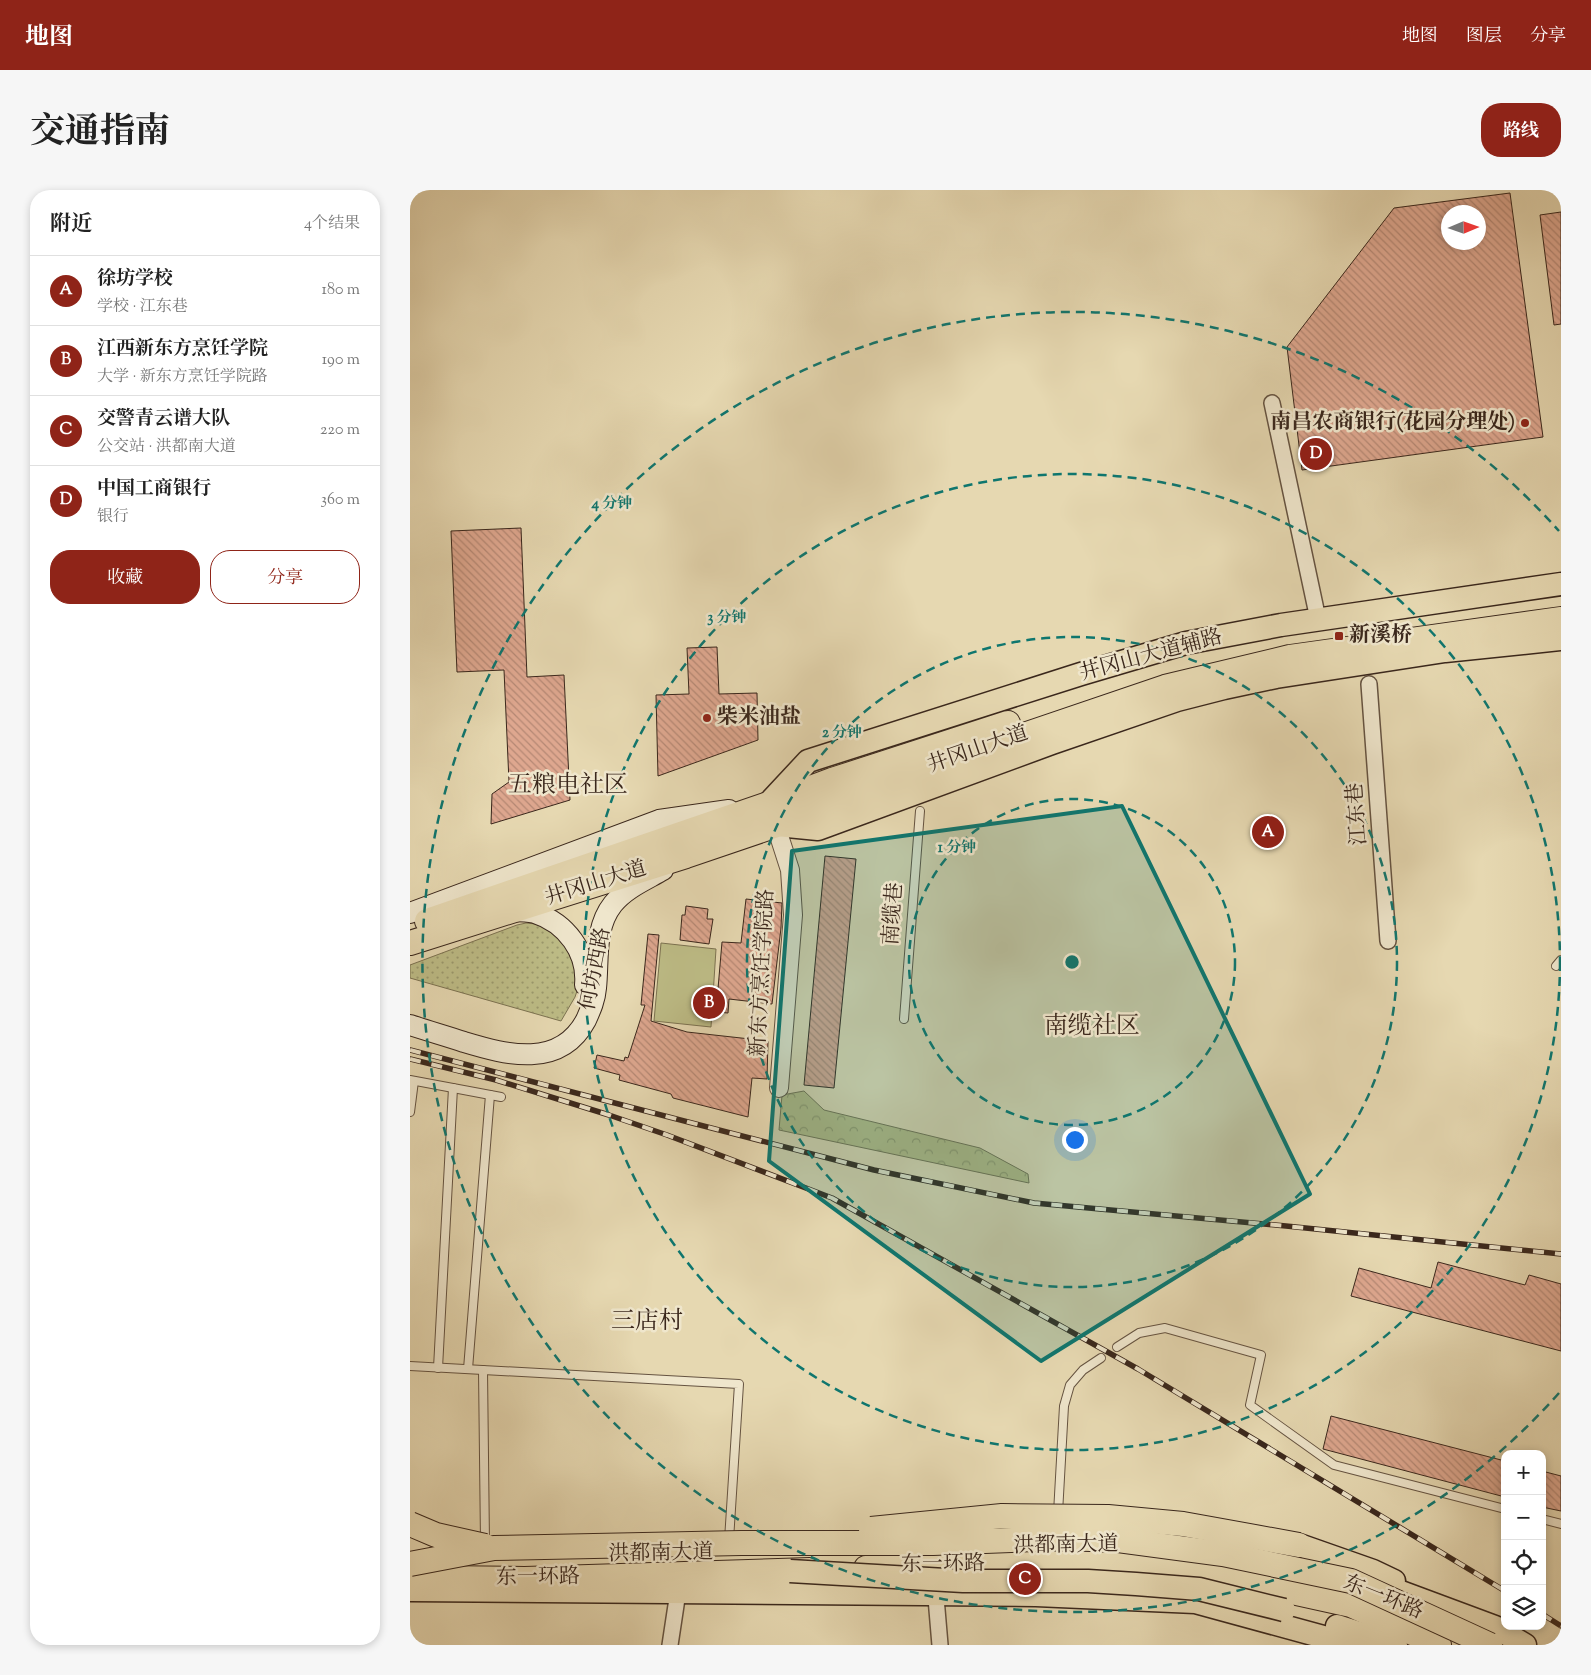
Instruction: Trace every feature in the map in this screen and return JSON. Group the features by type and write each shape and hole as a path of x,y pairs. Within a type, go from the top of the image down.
{"highway":[{"name":"井冈山大道","path":"410,943 686,856 772,814 832,780 1170,670 1288,643 1561,607"},
{"name":"井冈山大道","path":"410,927 772,814 833,800 1165,687 1290,657 1561,619"},
{"path":"734,1548 1011,1516 1108,1516 1183,1524 1299,1545"},
{"path":"410,1524 489,1553"},
{"name":"东一环路","path":"489,1553 933,1543 1063,1538 1118,1540 1223,1554 1351,1581 1493,1636"},
{"path":"410,1564 489,1553"},
{"name":"东一环路","path":"410,1574 434,1578 525,1579 790,1571 934,1564 1120,1563 1224,1577 1351,1605 1439,1645"},
{"path":"410,1590 434,1578"}],"main road":[{"name":"井冈山大道辅路","path":"772,814 808,761 1081,674 1186,643 1271,626 1561,584"},
{"path":"410,913 659,820 772,814 818,829 1052,743 1177,700 1276,677 1445,651 1561,639"},
{"name":"何坊西路","path":"410,1025 507,1054 539,1054 574,1029 593,1006 596,988 596,953 600,929 612,905 626,891 686,856"},
{"name":"何坊西路","path":"512,911 535,913 555,923 575,941 584,962 586,982 582,1004 574,1029"},
{"path":"410,1013 483,1036 514,1043 548,1046"},
{"name":"洪都南大道","path":"734,1548 1092,1545 1210,1547 1382,1584 1493,1636 1525,1645"},
{"path":"1299,1545 1373,1571 1493,1636"},
{"path":"410,1560 489,1553"},
{"path":"790,1571 963,1581 1088,1581 1199,1589 1284,1610 1396,1645"},
{"name":"洪都南大道","path":"410,1590 1036,1595 1195,1602 1353,1645"}],"street":[{"path":"1272,403 1318,619"},
{"name":"江东巷","path":"1369,684 1388,941"},
{"name":"新东方烹饪学院路","path":"772,814 790,870 793,914 779,1088"},
{"path":"934,1564 940,1645"},
{"path":"670,1645 678,1592"}],"lane":[{"name":"南缆巷","path":"904,1019 920,812"},
{"path":"410,1112 412,1080 500,1098"},
{"path":"438,1368 453,1088"},
{"path":"468,1369 490,1095"},
{"path":"1117,1347 1139,1333 1165,1328 1261,1355 1250,1405 1334,1464 1501,1508"},
{"path":"1063,1538 1057,1512 1064,1406 1070,1385 1083,1370 1101,1358"},
{"path":"410,1366 739,1384 734,1548"},
{"path":"483,1370 489,1553"},
{"path":"1546,1520 1561,1524"}],"highlighted area":[{"path":"1122,806 1310,1194 1041,1361 769,1161 792,851"}],"green space":[{"path":"526,923 545,927 570,949 579,985 575,997 561,1021 410,978 410,965"},
{"path":"661,943 716,949 711,1027 654,1021"},
{"path":"804,1091 824,1110 980,1148 1028,1174 1029,1183 779,1130 782,1095"}],"building":[{"path":"1510,193 1543,437 1302,470 1287,347 1394,208"},
{"path":"1561,212 1561,324 1554,325 1540,215"},
{"path":"521,528 527,677 564,675 570,800 491,824 492,794 509,782 504,670 457,672 451,531"},
{"name":"柴米油盐","path":"717,647 719,694 757,693 758,740 658,776 656,695 689,694 687,648"},
{"path":"825,856 856,859 834,1088 804,1085"},
{"path":"746,899 782,903 772,1004 729,999 728,1013 716,1012 722,942 741,943"},
{"path":"686,906 708,909 707,919 713,919 709,944 680,940 682,915 685,915"},
{"path":"648,934 659,935 651,1021 687,1032 768,1041 767,1079 752,1078 748,1117 673,1098 671,1094 619,1080 620,1075 594,1068 597,1055 624,1061 625,1057 628,1058 645,1005 641,1005"},
{"path":"1438,1262 1525,1285 1529,1275 1561,1284 1561,1351 1351,1296 1359,1268 1431,1288"},
{"path":"1331,1416 1501,1460 1501,1496 1323,1449"},
{"path":"1546,1472 1561,1476 1561,1511 1546,1508"}],"railway":[{"path":"410,1050 874,1170 1034,1203 1561,1254"},
{"path":"410,1059 496,1080 609,1115 832,1198 1138,1369 1501,1589"},
{"path":"1546,1617 1561,1626"}],"place":[{"name":"南昌农商银行(花园分理处)","path":"1525,423"},
{"name":"中国工商银行","path":"1316,454"},
{"name":"新溪桥","path":"1339,636"},
{"name":"柴米油盐","path":"707,718"},
{"name":"徐坊学校","path":"1268,832"},
{"name":"江西新东方烹饪学院","path":"709,1003"},
{"name":"交警青云谱大队","path":"1025,1579"}],"district":[{"name":"五粮电社区","path":"568,786"},
{"name":"南缆社区","path":"1092,1027"},
{"name":"三店村","path":"647,1322"}]}
